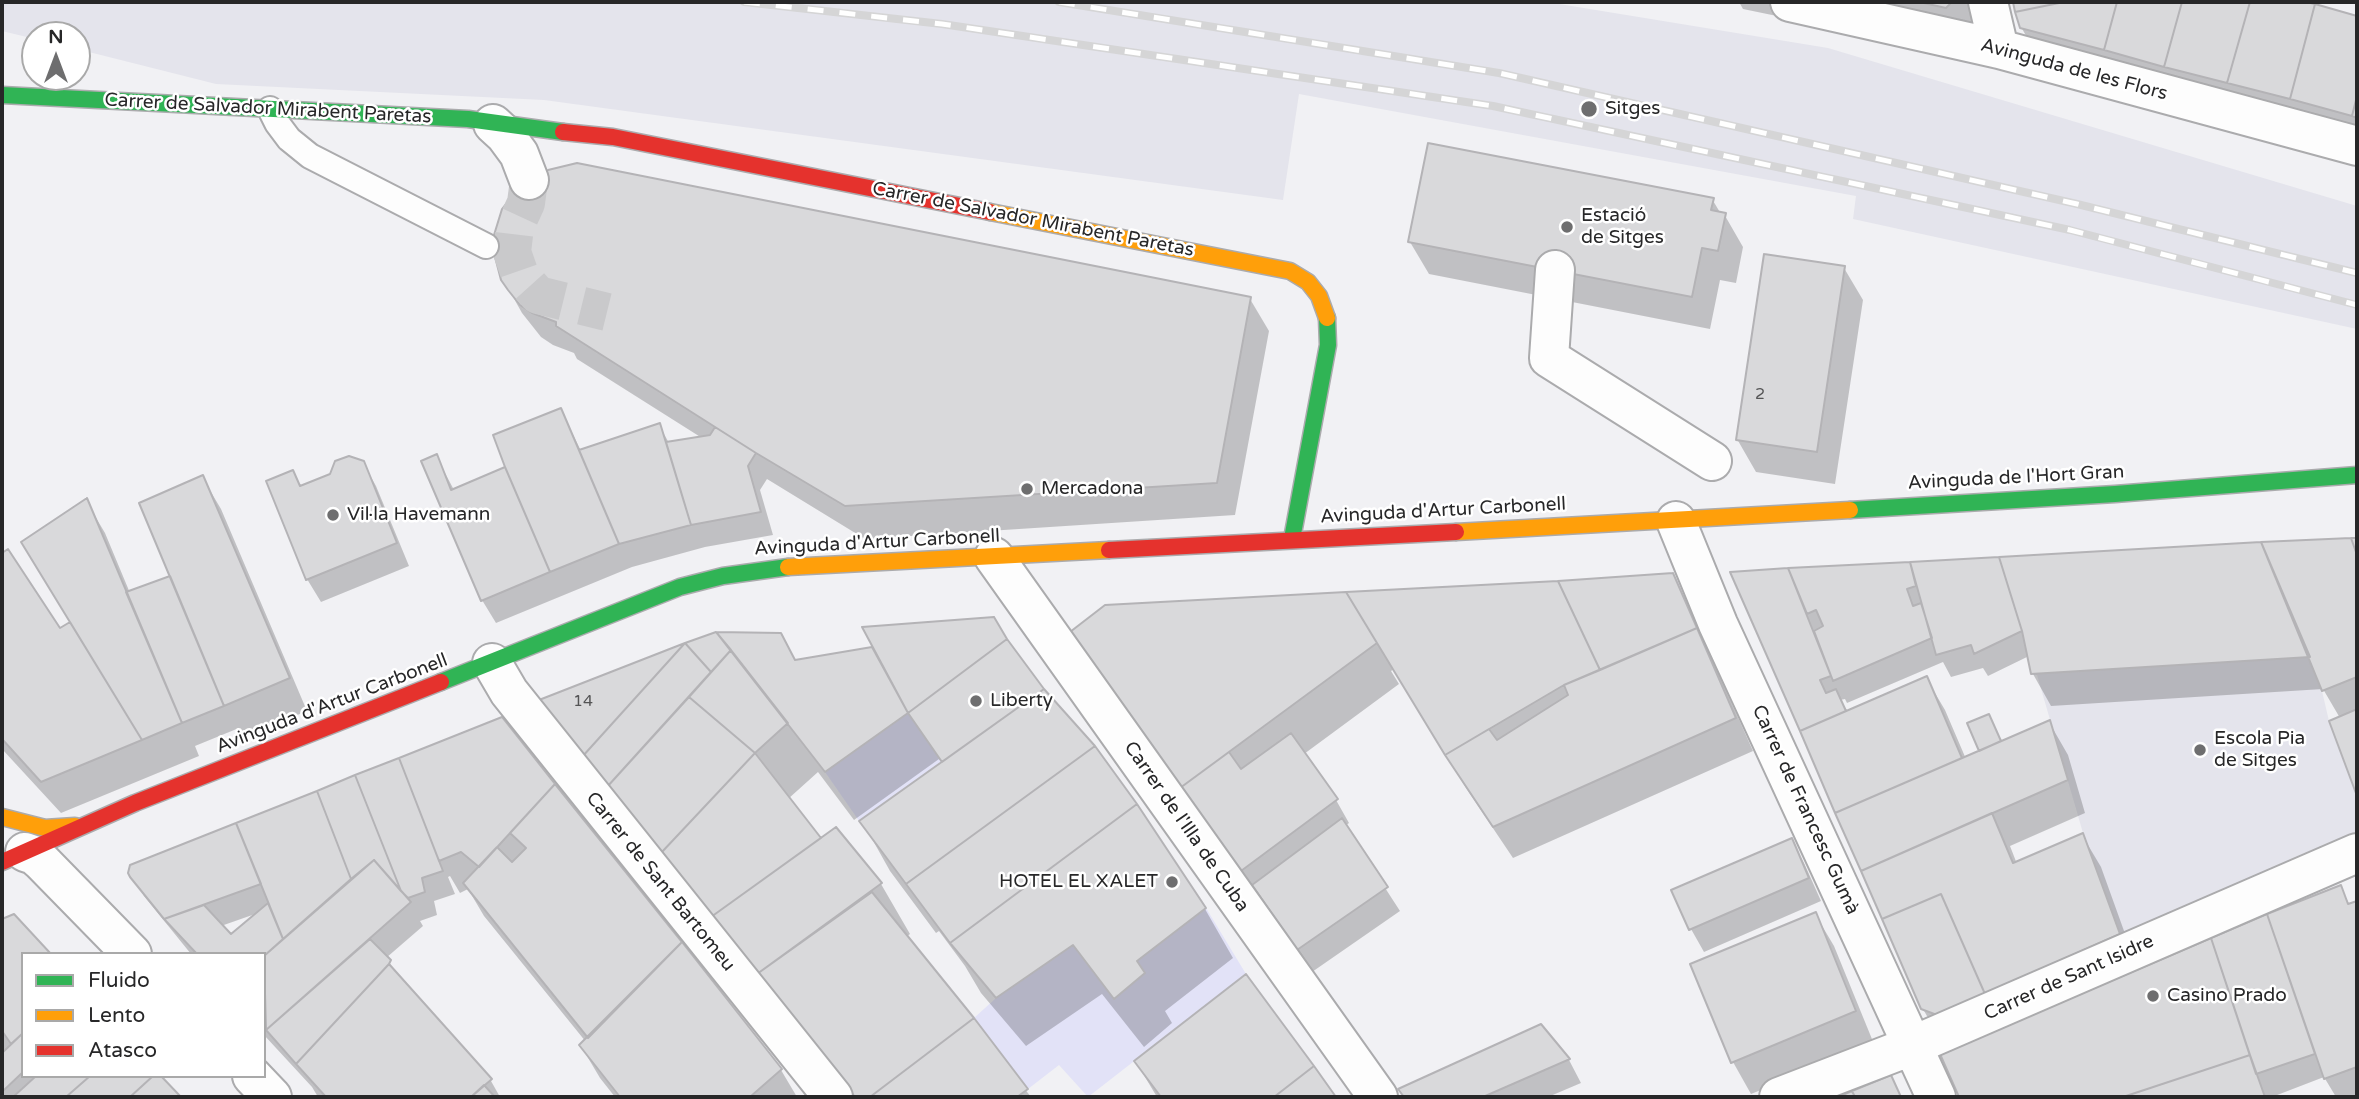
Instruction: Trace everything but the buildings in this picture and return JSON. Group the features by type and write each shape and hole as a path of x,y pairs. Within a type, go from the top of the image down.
{"street":[{"name":"Avinguda de les Flors","path":"1790,2 1999,49 2357,146"},
{"path":"1988,2 1999,49"},
{"name":"Carrer de Salvador Mirabent Paretas","path":"2,95 468,120 613,137 1290,271 1308,282 1319,296 1328,320 1328,345 1292,539"},
{"path":"493,124 519,154 529,180"},
{"path":"1555,270 1549,358 1712,461"},
{"name":"Avinguda de l'Hort Gran","path":"1676,521 2115,494 2357,475"},
{"name":"Avinguda d'Artur Carbonell","path":"13,857 84,825 680,587 723,576 779,566 1676,521"},
{"name":"Carrer de Francesc Gumà","path":"1676,521 1718,624 1936,1097"},
{"name":"Carrer de l'Illa de Cuba","path":"994,557 1378,1097"},
{"name":"Carrer de Sant Bartomeu","path":"492,663 509,692 833,1097"},
{"name":"Avinguda d'Artur Carbonell","path":"2,817 45,828 84,825"},
{"name":"Carrer de Sant Isidre","path":"1779,1097 1914,1045 2357,853"},
{"path":"13,857 34,855 130,952"},
{"path":"254,1078 272,1097"}],"lane":[{"path":"270,109 289,139 310,156 486,246"}],"shaded area":[{"path":"2,2 1547,2 1828,48 2357,206 2357,329 1853,219 1856,196 1299,94 1283,200 544,100 216,84 91,53 91,21 21,21 21,36 2,31"},
{"name":"Escola Pia de Sitges","path":"2261,542 2310,657 2329,721 2357,796 2357,835 2120,934 2083,833 2037,675 2031,674 2022,631 1999,557"},
{"path":"908,713 942,762 859,821 825,772"},
{"path":"1206,908 1246,974 1088,1097 1059,1065 1028,1089 974,1018 996,998 1073,945 1114,998 1137,961"}],"tunnel":[{"path":"529,180 526,203 515,227 512,252 520,275 538,295 607,312"}],"railway":[{"path":"744,2 942,24 1493,106 2070,230 2357,305"},
{"path":"1059,2 1499,73 2077,204 2357,273"}],"traffic: fast":[{"path":"2,95 468,119 563,132"},
{"path":"1292,539 1328,345 1327,318"},
{"path":"1850,510 2115,494 2357,475"},
{"path":"441,682 680,587 723,576 788,567"}],"traffic: slow":[{"path":"990,212 1290,271 1308,282 1319,296 1327,318"},
{"path":"1456,532 1850,510"},
{"path":"788,567 1109,550"},
{"path":"2,817 45,828 75,826"}],"traffic: jam":[{"path":"563,132 613,137 990,212"},
{"path":"1109,550 1456,532"},
{"path":"2,862 135,803 441,682"}],"place":[{"name":"Sitges","path":"1589,109"},
{"name":"Estació de Sitges","path":"1567,227"},
{"name":"Mercadona","path":"1027,489"},
{"name":"Vil·la Havemann","path":"333,515"},
{"name":"Liberty","path":"976,701"},
{"name":"Escola Pia de Sitges","path":"2200,750"},
{"name":"HOTEL EL XALET","path":"1172,882"},
{"name":"Casino Prado","path":"2153,996"}]}
